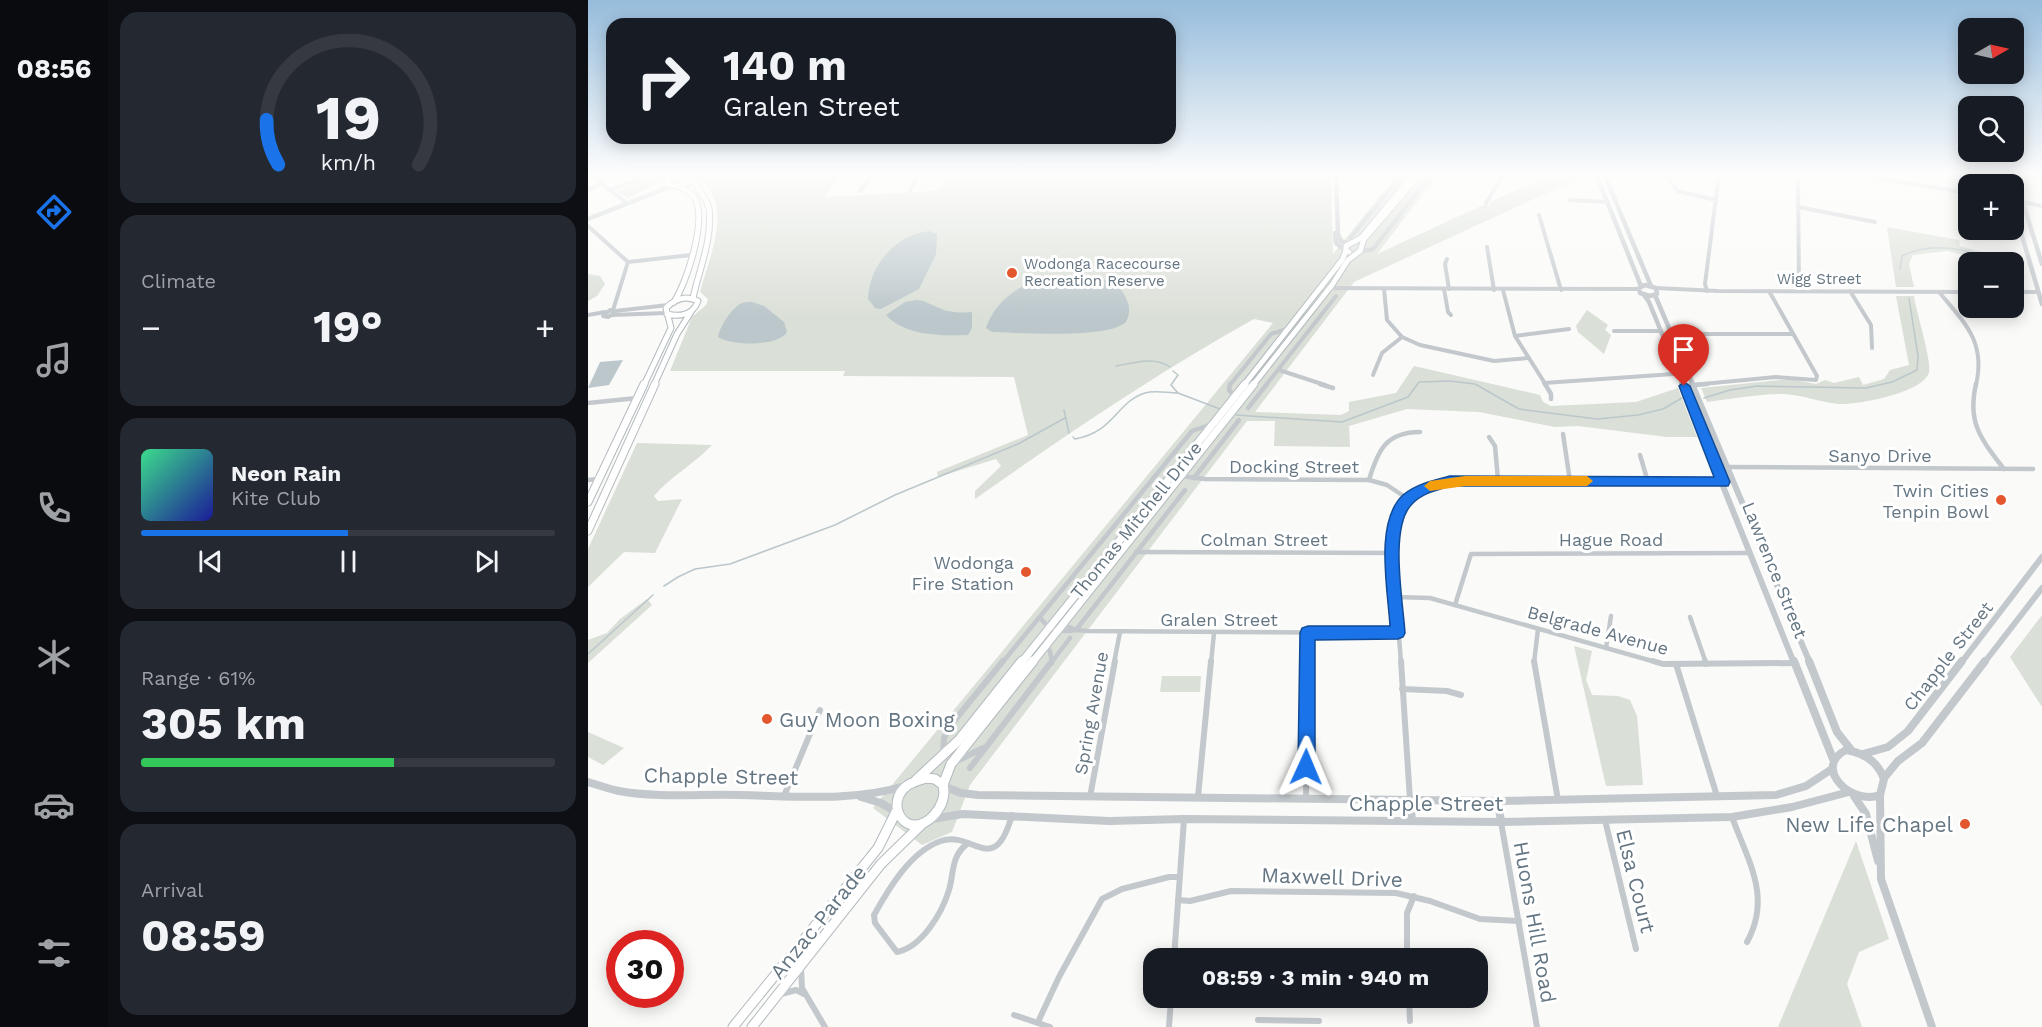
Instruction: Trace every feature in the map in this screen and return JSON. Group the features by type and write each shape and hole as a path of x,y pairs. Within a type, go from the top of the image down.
{"main road":[{"path":"588,502 671,328 667,314 683,286 699,222"},
{"path":"693,298 709,222"},
{"path":"1350,242 1364,233 1374,222"},
{"path":"1236,403 1322,297 1327,286 1347,260 1358,251 1378,222"},
{"path":"1350,242 1358,245 1358,251"},
{"name":"Thomas Mitchell Drive","path":"914,782 959,740 1035,646 1081,602 1159,492 1236,403 1314,297 1327,286 1350,242"},
{"path":"1346,251 1358,251"},
{"path":"1314,297 1322,297"},
{"path":"672,303 693,298"},
{"path":"588,531 676,334 699,304 693,298"},
{"path":"667,314 680,316 691,312"},
{"name":"Thomas Mitchell Drive","path":"1214,428 1236,403"},
{"path":"628,416 641,414"},
{"name":"Thomas Mitchell Drive","path":"943,785 948,767 1046,646 1056,626 1082,587 1170,490 1176,475"},
{"path":"598,479 612,477"},
{"path":"1159,492 1170,490"},
{"path":"1081,602 1082,587"},
{"path":"1035,646 1046,646"},
{"path":"929,778 943,785 942,805 925,822 913,826 904,823 896,812 899,795 914,782 929,778"},
{"name":"Anzac Parade","path":"733,1027 878,848 896,812"},
{"name":"Anzac Parade","path":"752,1027 881,864 925,822"}],"street":[{"path":"1337,223 1340,240 1350,242 1363,222"},
{"path":"1358,251 1374,248 1394,222"},
{"path":"1541,222 1561,290"},
{"name":"Lawrence Street","path":"1616,222 1641,291 1650,302 1833,759"},
{"name":"Lawrence Street","path":"1624,222 1655,291 1834,725 1852,751"},
{"path":"1707,291 1705,284 1713,222"},
{"path":"1798,222 1799,291"},
{"path":"2029,222 2042,264"},
{"path":"1337,223 1335,242 1346,251"},
{"path":"1360,225 1364,233"},
{"path":"588,226 628,262 691,255"},
{"path":"2024,240 2042,304"},
{"path":"1625,242 1632,242"},
{"path":"1487,247 1494,290"},
{"path":"1447,258 1445,264 1446,289 1448,312 1451,315"},
{"path":"613,312 628,262"},
{"path":"1327,286 1340,289 1655,291"},
{"path":"1384,289 1387,320 1402,337 1420,345 1494,361 1528,358"},
{"path":"1503,290 1515,336 1551,394 1551,399"},
{"path":"1641,291 1655,291"},
{"name":"Wigg Street","path":"1655,291 1958,292"},
{"path":"1684,386 1776,377 1816,380 1817,376 1769,291"},
{"path":"1850,291 1871,325 1872,348"},
{"path":"1939,292 1968,328 1978,349 1980,370 1972,408 1974,421 1980,435 2004,469"},
{"path":"2024,292 2040,292"},
{"path":"1248,408 1336,296"},
{"path":"1322,297 1329,305"},
{"path":"605,313 614,303"},
{"path":"589,315 672,303"},
{"path":"613,312 667,314"},
{"path":"1256,399 1236,403 1229,389 1230,384 1272,334 1290,328"},
{"path":"1515,336 1569,329"},
{"path":"1614,331 1661,331"},
{"path":"1671,334 1793,334"},
{"path":"1373,375 1382,352 1402,337"},
{"path":"1279,370 1333,388"},
{"path":"1544,383 1688,373"},
{"path":"588,403 637,398"},
{"name":"Thomas Mitchell Drive","path":"1194,478 1239,420"},
{"path":"941,759 944,736 948,728 1193,429 1214,428"},
{"name":"Thomas Mitchell Drive","path":"1214,428 1218,447"},
{"path":"1369,480 1381,448 1389,440 1402,433 1420,432"},
{"path":"1563,434 1570,481"},
{"path":"1489,436 1494,446 1498,480"},
{"path":"1640,455 1648,482"},
{"path":"1717,467 1727,467"},
{"name":"Sanyo Drive","path":"1727,467 2033,469"},
{"name":"Docking Street","path":"1176,475 1194,478 1369,480 1387,485 1406,497"},
{"path":"588,480 598,479"},
{"path":"1412,821 1393,553 1394,524 1406,497 1443,482 1498,480 1733,482"},
{"name":"Thomas Mitchell Drive","path":"1170,490 1174,497 1173,505"},
{"name":"Thomas Mitchell Drive","path":"1076,630 1185,490"},
{"path":"1109,532 1125,539"},
{"path":"1455,605 1471,554 1465,549"},
{"name":"Colman Street","path":"1136,552 1393,553"},
{"name":"Hague Road","path":"1471,554 1752,554"},
{"name":"Chapple Street","path":"1863,754 1893,744 1908,731 2042,557"},
{"path":"1074,576 1082,587"},
{"name":"Chapple Street","path":"1884,778 1898,761 1922,743 2042,588"},
{"name":"Belgrade Avenue","path":"1396,597 1430,598 1663,664 1796,663"},
{"path":"1606,648 1611,616"},
{"path":"1690,617 1706,664"},
{"path":"1040,618 1041,621 1056,626"},
{"name":"Gralen Street","path":"1056,626 1076,630 1120,632 1398,633"},
{"path":"1539,629 1533,667 1558,800"},
{"name":"Spring Avenue","path":"1090,798 1120,632"},
{"path":"1198,799 1214,633"},
{"path":"1306,800 1308,633"},
{"path":"970,768 1070,638"},
{"path":"1046,646 1050,651 1052,663"},
{"path":"1796,663 1810,663"},
{"path":"1676,664 1717,796"},
{"path":"1402,689 1447,691 1461,696"},
{"path":"784,796 820,710"},
{"path":"948,767 987,745"},
{"path":"1878,862 1880,795 1885,785 1884,778 1875,763 1863,754 1852,751 1840,752 1833,759 1832,769 1838,781 1866,814 1878,862 1895,925 1932,1027"},
{"name":"Chapple Street","path":"943,785 962,793 978,795 1090,798 1558,800 1776,795 1815,784 1832,769"},
{"name":"Chapple Street","path":"588,782 620,791 647,793 784,796 855,796 888,792 914,782"},
{"path":"1851,794 1867,799 1880,795"},
{"name":"Chapple Street","path":"925,822 957,814 1109,821 1184,819 1501,822 1732,817 1851,794"},
{"name":"Chapple Street","path":"855,796 881,803 896,812"},
{"path":"1498,801 1501,822"},
{"path":"967,844 958,852 947,896 922,936 909,950 897,952 875,923 874,915 921,852 948,839 960,839 980,849 1000,844 1008,830 1012,815"},
{"path":"1732,817 1750,867 1757,898 1756,922 1747,942"},
{"path":"1175,948 1184,819"},
{"name":"Elsa Court","path":"1605,820 1636,949"},
{"name":"Huons Hill Road","path":"1501,822 1537,1027"},
{"path":"1038,1022 1059,977 1102,899 1128,888 1179,877"},
{"name":"Maxwell Drive","path":"1178,900 1190,901 1231,891 1377,891 1414,896 1480,919 1519,921"},
{"path":"1407,948 1407,913 1414,896"},
{"path":"802,964 800,984 825,1027"},
{"path":"777,996 796,990 806,996"},
{"path":"1170,1027 1171,1008"},
{"path":"1409,1008 1410,1021"},
{"path":"1014,1016 1050,1027"},
{"path":"1258,1020 1282,1024 1319,1021"}],"shaded area":[{"path":"717,222 1332,222 1333,254 1359,222 1401,222 1377,254 1446,222 1484,222 1354,282 1255,412 1341,415 1349,411 1349,402 1396,393 1414,366 1540,395 1543,402 1551,406 1636,402 1678,388 1697,437 1667,437 1578,426 1555,427 1479,412 1407,409 1349,426 1350,447 1274,446 1275,421 1247,421 970,785 952,832 922,845 873,808 1273,323 1254,319 1219,339 1113,404 975,499 975,491 1001,466 996,459 938,477 937,472 1028,435 1014,377 843,376 845,371 670,371 692,317 706,305 708,299 700,292 716,234"},
{"path":"1887,227 1959,240 1960,246 1982,252 1958,252 1958,254 1947,251 1913,255 1909,264 1914,287 1896,287"},
{"path":"929,231 937,234 936,254 919,289 881,309 875,308 868,299 870,287 873,275 886,254 905,239"},
{"path":"588,274 600,276 605,284 597,296 588,301"},
{"path":"1060,275 1090,276 1109,281 1117,286 1124,293 1129,305 1126,322 1101,331 1083,333 992,332 986,328 991,317 1006,298 1037,280"},
{"path":"1896,296 1914,296 1926,348 1929,372 1915,386 1903,392 1874,400 1847,404 1784,394 1707,402 1701,388 1790,379 1816,384 1825,380 1834,383 1859,377 1863,385 1884,379 1890,370 1909,365"},
{"path":"916,300 947,311 972,312 972,328 968,335 936,335 913,331 894,322 886,315 905,302"},
{"path":"752,302 764,306 784,322 787,332 774,340 754,344 733,342 718,337 730,313 742,303"},
{"path":"1587,310 1608,325 1605,330 1611,335 1604,354 1578,332 1576,326"},
{"path":"623,360 609,385 588,388 600,362"},
{"path":"637,443 712,445 654,496 658,501 682,499 655,553 624,552 588,587 588,549"},
{"path":"647,599 652,605 588,663 588,640 607,633 620,619"},
{"path":"2042,615 2042,707 2010,657"},
{"path":"1574,646 1592,651 1586,680 1592,695 1618,696 1630,700 1637,716 1643,785 1606,786"},
{"path":"1162,676 1201,676 1200,692 1160,692"},
{"path":"588,732 624,748 603,765 588,757"},
{"path":"1856,841 1889,939 1859,952 1847,984 1862,1027 1778,1027"}],"waterway":[{"path":"1900,269 1902,256 1915,251 1941,248 1970,252"},
{"path":"1704,398 1730,390 1757,386 1866,388 1892,382 1917,370 1918,356 1909,298"},
{"path":"1116,366 1150,361 1170,367"},
{"path":"1173,371 1178,375 1171,385 1178,393"},
{"path":"1236,415 1342,422 1408,397 1419,382 1450,381 1475,384 1519,409 1597,419 1638,415 1663,409 1682,398"},
{"path":"1073,437 1075,439 1099,430 1135,397 1145,393 1178,393"},
{"path":"1178,393 1220,409"},
{"path":"1064,410 1069,433"},
{"path":"664,586 695,569 730,564 835,525 895,495 1018,444 1065,418"},
{"path":"588,654 653,595"}],"slow traffic":[{"path":"1430,486 1450,481 1587,481"}],"place":[{"name":"Wodonga Racecourse Recreation Reserve","path":"1012,273"},
{"name":"Twin Cities Tenpin Bowl","path":"2001,500"},
{"name":"Wodonga Fire Station","path":"1026,572"},
{"name":"Guy Moon Boxing","path":"767,719"},
{"name":"New Life Chapel","path":"1965,824"}],"route":[{"path":"1306,767 1308,633 1398,633 1392,536 1402,505 1419,491 1450,481 1723,482 1684,386"}]}
